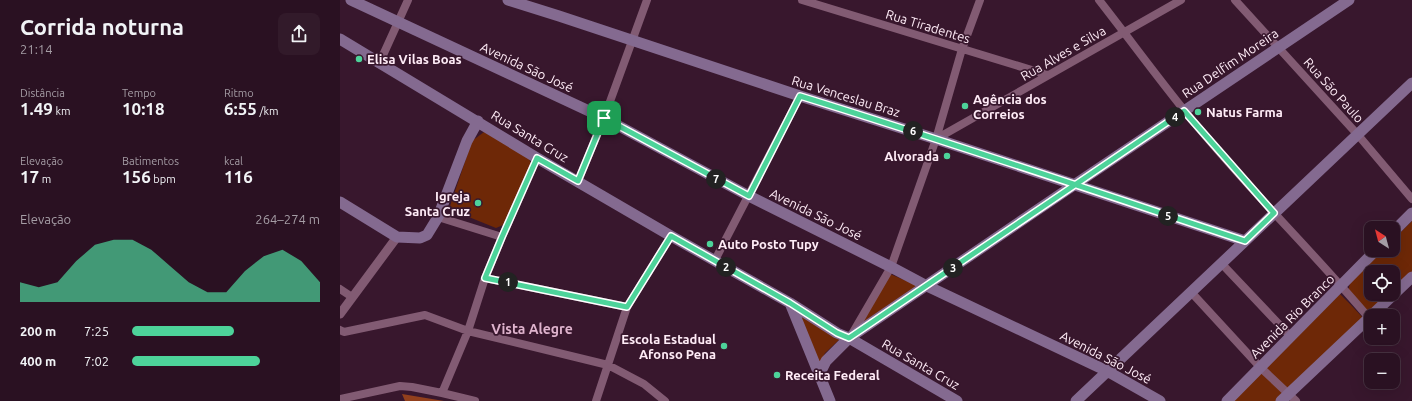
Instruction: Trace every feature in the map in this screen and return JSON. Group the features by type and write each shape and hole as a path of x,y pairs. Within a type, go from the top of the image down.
{"main road":[{"name":"Avenida São José","path":"351,0 604,118 749,196 891,266 927,286 1106,371 1160,401"},
{"name":"Rua Venceslau Braz","path":"508,0 1245,241"},
{"name":"Rua Delfim Moreira","path":"819,375 826,361 849,338 1349,0"},
{"name":"Rua Santa Cruz","path":"340,40 537,158 790,303 835,332 849,338 957,401"},
{"path":"1076,401 1412,83"},
{"path":"340,202 396,237 420,238 428,235 438,217 467,141 478,122"},
{"path":"1400,225 1412,213"},
{"name":"Avenida Rio Branco","path":"1227,401 1369,257"},
{"path":"1378,309 1412,277"},
{"path":"790,303 830,401"},
{"path":"1289,399 1364,323"}],"street":[{"path":"379,64 408,0"},
{"path":"578,181 604,118 647,0"},
{"name":"Rua Tiradentes","path":"802,0 1048,75"},
{"path":"849,338 891,266 936,139 962,49 980,0"},
{"path":"1100,0 1184,111 1274,213 1364,310"},
{"name":"Rua Alves e Silva","path":"936,139 1181,0"},
{"name":"Rua São Paulo","path":"1236,0 1358,135 1412,198"},
{"path":"715,260 800,96"},
{"path":"442,393 468,331 485,278 537,158"},
{"path":"438,217 502,237"},
{"path":"596,401 627,307 671,236"},
{"path":"340,314 396,237"},
{"path":"1221,263 1291,337"},
{"path":"485,278 627,307"},
{"path":"340,289 352,297"},
{"path":"1191,292 1289,399"},
{"path":"340,330 344,332 425,315 468,331 608,365 644,384 665,401"},
{"path":"340,399 400,386 412,387 475,401"}],"shaded area":[{"path":"484,132 528,155 531,164 503,225 496,228 449,209 472,141"},
{"path":"1412,221 1412,276 1400,287 1400,265 1368,265 1376,257 1400,257 1400,233"},
{"path":"1364,269 1364,301 1385,301 1376,309 1364,310 1348,292 1350,283"},
{"path":"890,274 923,288 853,334"},
{"path":"1340,294 1364,319 1364,321 1278,401 1233,401"},
{"path":"797,312 840,339 825,353 819,366"},
{"path":"402,394 444,401 405,401"}],"place":[{"name":"Elisa Vilas Boas","path":"359,59"},
{"name":"Agência dos Correios","path":"965,106"},
{"name":"Natus Farma","path":"1198,112"},
{"name":"Alvorada","path":"947,156"},
{"name":"Igreja Santa Cruz","path":"478,203"},
{"name":"Auto Posto Tupy","path":"710,244"},
{"name":"Escola Estadual Afonso Pena","path":"724,346"},
{"name":"Receita Federal","path":"777,375"}],"district":[{"name":"Vista Alegre","path":"532,329"}],"route":[{"path":"604,118 578,181 537,158 485,278 627,307 671,236 790,303 837,333 849,338 927,286 1074,185 1184,111 1274,213 1245,241 1074,185 936,139 800,96 749,196 604,118"}]}
